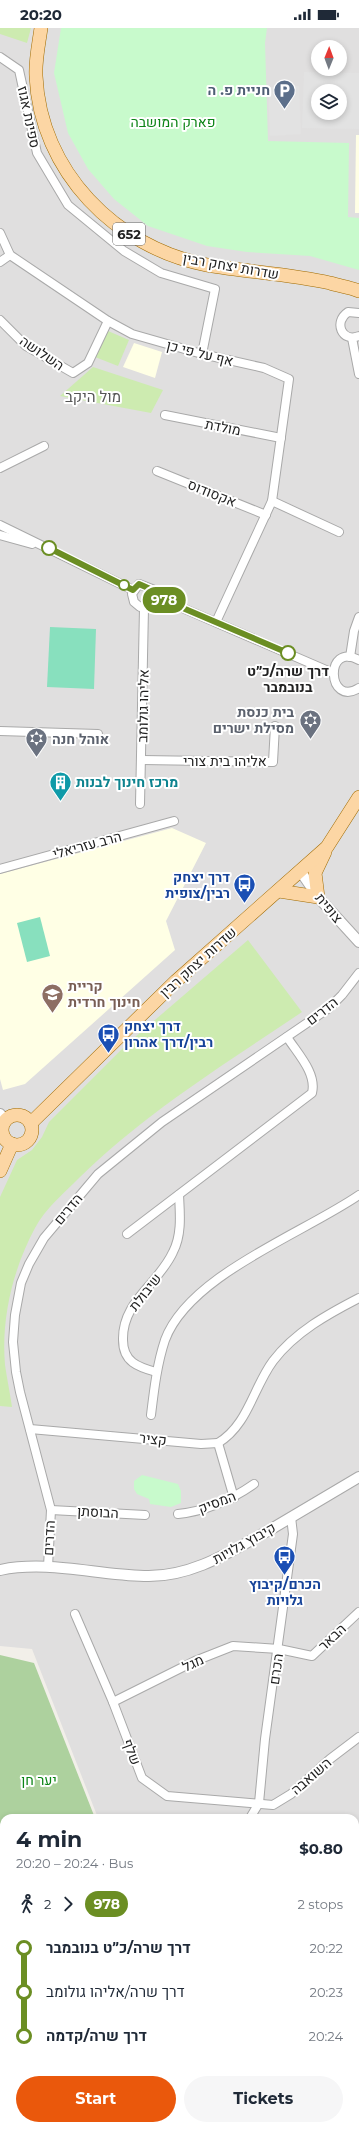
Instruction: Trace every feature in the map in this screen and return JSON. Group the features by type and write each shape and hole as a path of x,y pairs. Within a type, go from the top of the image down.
{"main road":[{"name":"שדרות יצחק רבין","path":"41,28 36,76 41,111 51,144 73,182 112,223 139,240 170,255 207,265 315,280 359,291"},
{"name":"שדרות יצחק רבין","path":"31,1123 176,981 327,847 359,797"},
{"path":"279,891 318,897 316,874 327,847"},
{"path":"19,1115 26,1118 31,1123 32,1133 30,1138 22,1144 12,1144 3,1134 3,1117 19,1115"},
{"path":"0,1171 12,1144"}],"street":[{"name":"ספינת אגוז","path":"0,57 20,70 36,153 68,205 124,251 148,266 161,273 215,289 202,354"},
{"path":"0,233 10,255 0,262"},
{"name":"אף על פי כן","path":"10,255 108,321 132,334 202,354 264,368 289,379 272,501 216,622"},
{"path":"359,312 348,312 340,322 342,331 356,337 359,374"},
{"name":"השלושה","path":"0,320 26,346 73,373 88,363 108,321"},
{"name":"מולדת","path":"165,415 281,438"},
{"path":"0,468 44,446"},
{"name":"אקסודוס","path":"157,471 266,515"},
{"path":"272,501 339,532"},
{"path":"0,525 133,590"},
{"path":"0,535 49,548"},
{"path":"139,584 157,592 157,597 154,604 144,608 134,602 133,590 139,584"},
{"path":"157,597 333,673"},
{"name":"אליהו גולומב","path":"140,804 144,608"},
{"path":"350,657 354,631 359,617"},
{"path":"359,660 350,657 344,658 336,663 333,673 336,684 340,688 351,691 359,688"},
{"name":"אליהו בית צורי","path":"142,760 273,762 274,726"},
{"path":"0,731 98,734"},
{"name":"הרב עזריאלי","path":"0,869 174,821"},
{"name":"צופית","path":"300,872 318,897 359,942"},
{"name":"הדרים","path":"48,1567 51,1510 16,1372 14,1342 15,1315 24,1277 29,1264 44,1238 98,1174 162,1122 329,1008 342,995 359,973"},
{"path":"127,1234 312,1093 314,1084 310,1073 287,1037"},
{"path":"151,1415 156,1372 166,1339 187,1306 218,1278 359,1194"},
{"name":"שיבולת","path":"156,1372 137,1367 128,1360 123,1343 123,1328 127,1315 135,1302 165,1266 174,1252 179,1235 179,1195"},
{"path":"234,1498 218,1443 236,1429 263,1378 284,1348 300,1334 359,1298"},
{"name":"קציר","path":"30,1429 201,1444 218,1443"},
{"name":"קיבוץ גלויות","path":"0,1570 18,1566 48,1567 145,1576 167,1574 213,1562 359,1477"},
{"name":"המסיק","path":"178,1514 210,1507 234,1498 254,1484"},
{"name":"הבוסתן","path":"51,1510 145,1515"},
{"name":"הכרם","path":"253,1814 259,1804 265,1739 279,1649 293,1534 291,1517"},
{"name":"הבאר","path":"279,1649 312,1656 359,1612"},
{"name":"שלף","path":"75,1614 113,1702 142,1778 167,1796 259,1804"},
{"name":"מגל","path":"113,1702 195,1661 233,1646 279,1649"},
{"name":"השואבה","path":"259,1804 273,1805 291,1794 359,1737"}],"shaded area":[{"path":"0,28 359,28 359,1814 96,1814 32,1649 0,1646"},
{"path":"304,72 311,72 311,76 347,76 347,73 359,73 359,129 302,128"},
{"name":"חניית פ. ה","path":"299,86 301,134 270,136 268,87"},
{"path":"356,135 359,135 359,213 355,213"},
{"path":"134,343 162,352 155,378 123,367"},
{"name":"קריית חינוך חרדית","path":"172,828 206,843 166,921 175,950 25,1084 3,1090 0,1079 0,874"}],"green space":[{"path":"0,28 31,28 27,43 0,34"},
{"name":"פארק המושבה","path":"61,28 267,28 265,43 268,141 349,143 348,217 359,218 359,270 310,256 247,252 207,246 148,226 114,199 88,169 68,133 54,73"},
{"path":"108,331 129,340 118,366 95,357"},
{"path":"93,367 163,390 151,413 60,396"},
{"path":"50,627 96,629 94,689 47,687"},
{"path":"40,917 50,956 27,962 17,923"},
{"path":"248,940 302,1012 186,1090 131,1132 104,1154 44,1214 35,1228 20,1260 10,1294 4,1347 5,1365 12,1407 0,1406 0,1197 17,1160 32,1150 42,1137 49,1122 127,1044"},
{"path":"142,1475 178,1484 181,1491 181,1503 171,1507 150,1504 149,1499 137,1494 134,1489 134,1481"},
{"name":"יער חן","path":"0,1655 34,1663 93,1814 0,1814"}],"bus line":[{"name":"978","path":"49,548 133,590 139,584 157,592 157,597 288,653"}],"place":[{"name":"חניית פ. ה","path":"285,110"},
{"name":"דרך שרה/כ״ט בנובמבר","path":"288,653"},
{"name":"בית כנסת מסילת ישרים","path":"310,740"},
{"name":"אוהל חנה","path":"37,758"},
{"name":"מרכז חינוך לבנות","path":"60,802"},
{"name":"דרך יצחק רבין/צופית","path":"245,904"},
{"name":"קריית חינוך חרדית","path":"52,1014"},
{"name":"דרך יצחק רבין/דרך אהרון","path":"108,1054"},
{"name":"הכרם/קיבוץ גלויות","path":"285,1576"}],"district":[{"name":"מול היקב","path":"93,396"}]}
